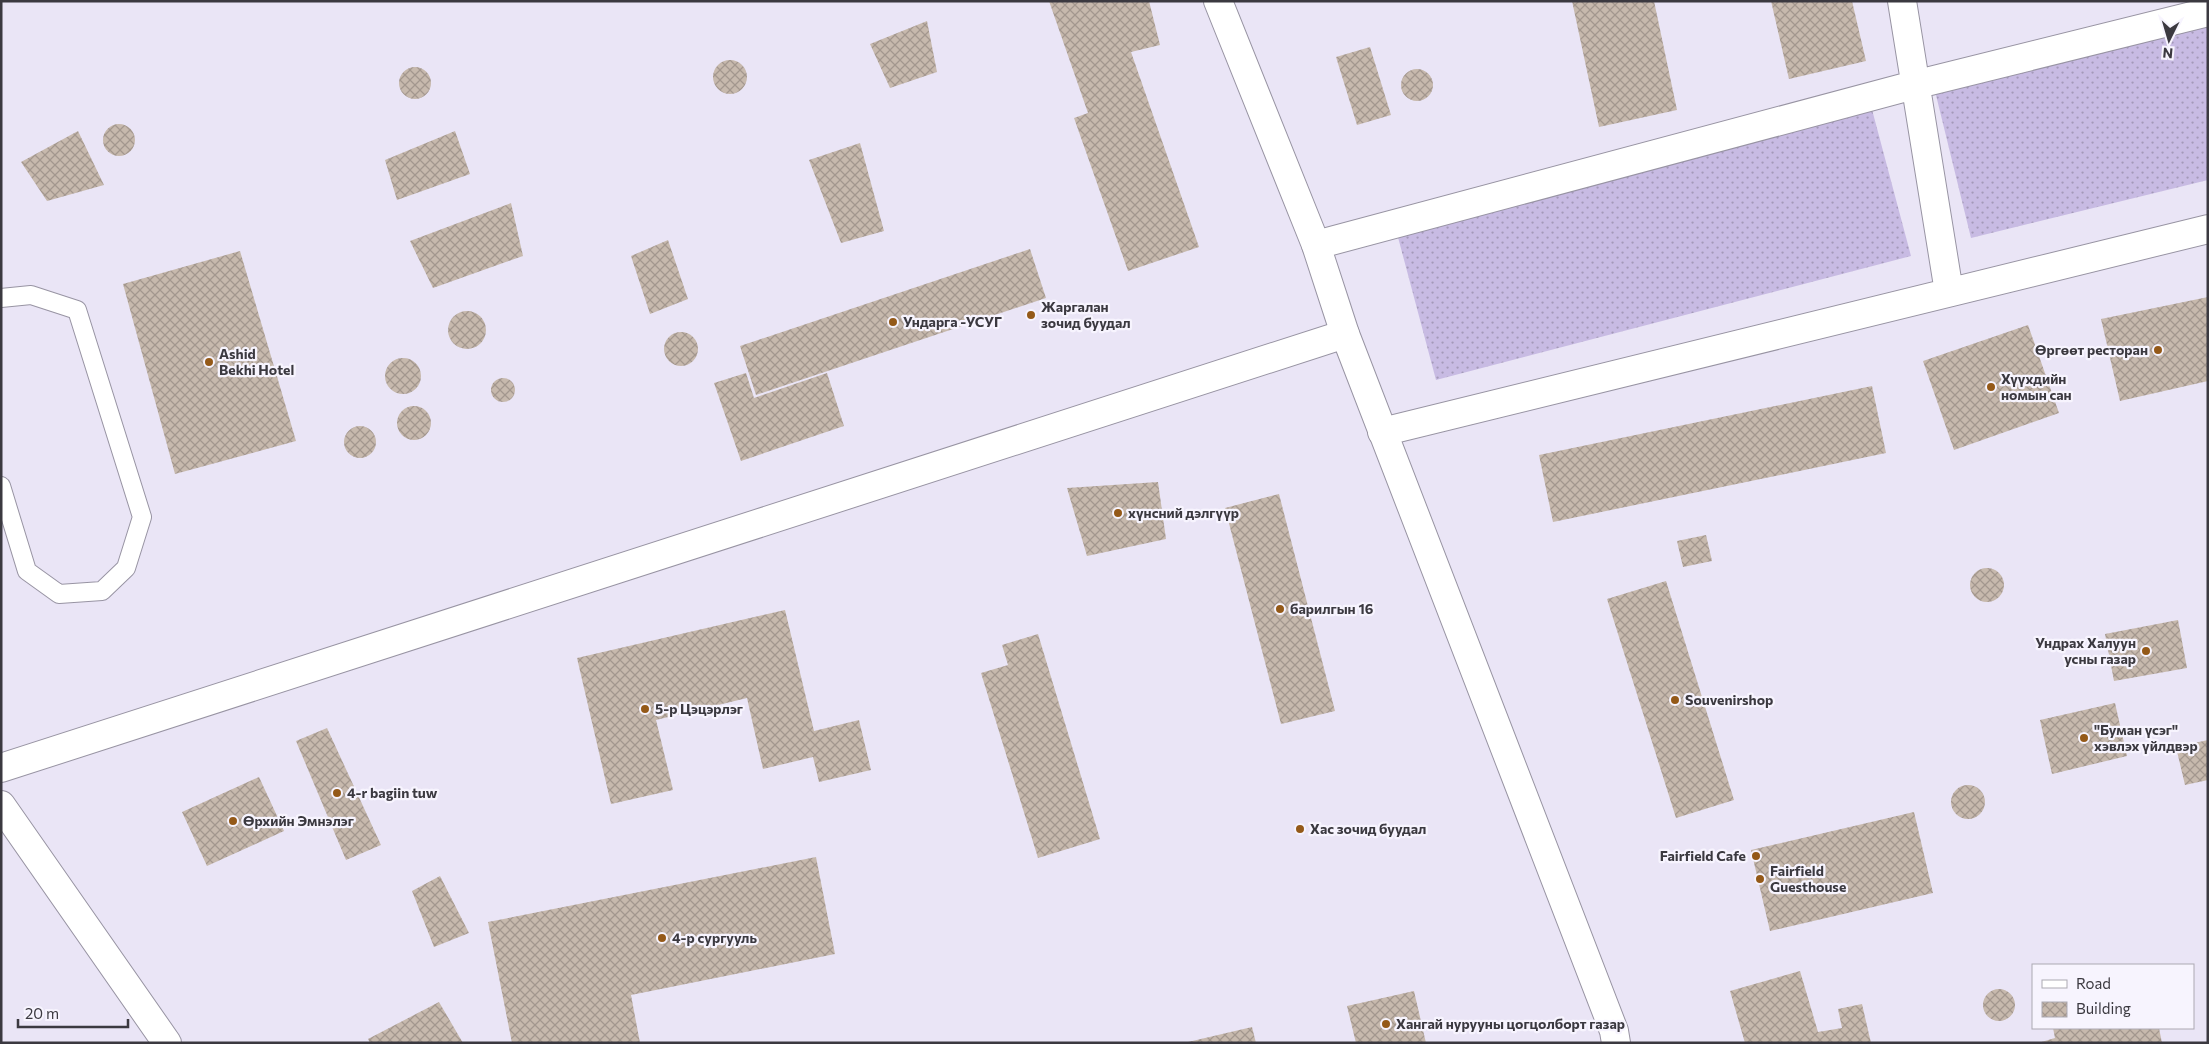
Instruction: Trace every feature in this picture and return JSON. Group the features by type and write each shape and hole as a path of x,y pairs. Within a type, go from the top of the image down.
{"street":[{"path":"1218,1 1316,245 1345,334 1382,432 1618,1039"},
{"path":"1902,1 1914,85 1949,292"},
{"path":"1316,245 1914,85 2208,12"},
{"path":"1382,432 2208,228"},
{"path":"1,768 1345,334"},
{"path":"1,805 167,1043"}],"lane":[{"path":"1,298 30,294 77,310 142,517 126,568 102,591 59,594 27,571 1,486"}],"shaded area":[{"path":"2208,21 2208,180 1971,238 1934,87"},
{"path":"1870,102 1911,256 1436,380 1395,226"}],"building":[{"path":"1049,1 1149,1 1160,45 1131,52 1199,247 1128,271 1074,118 1088,113"},
{"path":"1572,1 1654,1 1677,110 1599,127"},
{"path":"1771,1 1852,1 1866,61 1789,79"},
{"path":"927,21 937,72 890,88 870,44"},
{"path":"1370,47 1391,115 1357,125 1336,57"},
{"path":"730,60 742,65 747,77 742,89 730,94 718,89 713,77 718,65"},
{"path":"415,67 421,68 426,72 430,77 430,89 426,94 421,98 415,99 409,98 404,94 400,89 399,83 400,77 404,72 409,68"},
{"path":"1417,69 1423,70 1428,74 1432,79 1432,91 1428,96 1423,100 1417,101 1411,100 1406,96 1402,91 1401,85 1402,79 1406,74 1411,70"},
{"path":"119,124 131,128 135,140 131,152 119,156 107,152 103,140 107,128"},
{"path":"78,131 104,185 47,201 21,162"},
{"path":"455,131 470,174 397,200 385,160"},
{"path":"860,143 884,231 841,243 809,160"},
{"path":"511,203 523,256 433,288 410,241"},
{"path":"668,240 688,299 650,314 631,256"},
{"name":"Ундарга -УСУГ","path":"1030,249 1046,298 756,395 740,346"},
{"name":"Ashid Bekhi Hotel","path":"240,251 296,441 175,474 123,284"},
{"name":"Өргөөт ресторан","path":"2208,297 2208,381 2120,401 2101,319"},
{"path":"467,311 480,317 486,330 480,343 467,349 454,343 448,330 454,317"},
{"name":"Хүүхдийн номын сан","path":"2028,325 2059,413 1954,450 1923,361"},
{"path":"681,332 693,337 698,349 693,361 681,366 669,361 664,349 669,337"},
{"path":"403,358 410,359 416,363 420,369 420,383 416,389 410,393 403,394 396,393 390,389 386,383 385,376 386,369 390,363 396,359"},
{"path":"746,373 754,398 827,373 844,426 741,461 714,383"},
{"path":"503,378 512,381 515,390 512,399 503,402 494,399 491,390 494,381"},
{"path":"1872,386 1886,453 1553,522 1539,455"},
{"path":"414,406 426,411 431,423 426,435 414,440 402,435 397,423 402,411"},
{"path":"360,426 366,427 371,431 375,436 375,448 371,453 366,457 360,458 354,457 349,453 345,448 344,442 345,436 349,431 354,427"},
{"name":"хүнсний дэлгүүр","path":"1158,482 1166,539 1087,556 1067,488"},
{"name":"барилгын 16","path":"1279,494 1335,711 1281,724 1225,508"},
{"path":"1706,535 1712,561 1683,567 1677,541"},
{"path":"1987,568 1999,573 2004,585 1999,597 1987,602 1975,597 1970,585 1975,573"},
{"path":"1666,581 1734,800 1676,818 1607,599"},
{"name":"5-р Цэцэрлэг","path":"785,610 814,731 859,720 871,770 819,782 813,757 763,769 747,698 656,720 673,790 611,804 577,658"},
{"name":"Ундрах Халуун усны газар","path":"2178,620 2187,668 2114,681 2105,634"},
{"path":"1038,634 1100,839 1038,858 981,673 1008,665 1002,645"},
{"name":"\"Буман үсэг\" хэвлэх үйлдвэр","path":"2115,703 2127,756 2052,774 2040,720"},
{"name":"4-r bagiin tuw","path":"327,728 381,845 346,860 296,741"},
{"path":"2208,740 2208,780 2185,785 2176,747"},
{"name":"Өрхийн Эмнэлэг","path":"259,777 284,831 207,866 182,812"},
{"path":"1968,785 1980,790 1985,802 1980,814 1968,819 1956,814 1951,802 1956,790"},
{"path":"1914,812 1933,893 1770,931 1751,850"},
{"name":"4-р сургууль","path":"816,857 835,954 631,995 640,1043 512,1043 488,922"},
{"path":"440,876 469,933 434,947 412,891"},
{"path":"1800,971 1818,1032 1842,1028 1838,1009 1862,1004 1871,1043 1745,1043 1730,991"},
{"path":"1999,989 2005,990 2010,994 2014,999 2014,1011 2010,1016 2005,1020 1999,1021 1993,1020 1988,1016 1984,1011 1983,1005 1984,999 1988,994 1993,990"},
{"name":"Хангай нурууны цогцолборт газар","path":"1414,991 1426,1043 1356,1043 1347,1006"},
{"path":"439,1002 463,1043 370,1043 368,1039"},
{"path":"1252,1027 1256,1043 1188,1043 1188,1042"},
{"path":"2053,1029 2159,1029 2162,1043 2038,1043 2055,1038"}],"place":[{"name":"Жаргалан зочид буудал","path":"1031,315"},
{"name":"Ундарга -УСУГ","path":"893,322"},
{"name":"Өргөөт ресторан","path":"2158,350"},
{"name":"Ashid Bekhi Hotel","path":"209,362"},
{"name":"Хүүхдийн номын сан","path":"1991,387"},
{"name":"хүнсний дэлгүүр","path":"1118,513"},
{"name":"барилгын 16","path":"1280,609"},
{"name":"Ундрах Халуун усны газар","path":"2146,651"},
{"name":"Souvenirshop","path":"1675,700"},
{"name":"5-р Цэцэрлэг","path":"645,709"},
{"name":"\"Буман үсэг\" хэвлэх үйлдвэр","path":"2084,738"},
{"name":"4-r bagiin tuw","path":"337,793"},
{"name":"Өрхийн Эмнэлэг","path":"233,821"},
{"name":"Хас зочид буудал","path":"1300,829"},
{"name":"Fairfield Cafe","path":"1756,856"},
{"name":"Fairfield Guesthouse","path":"1760,879"},
{"name":"4-р сургууль","path":"662,938"},
{"name":"Хангай нурууны цогцолборт газар","path":"1386,1024"}]}
